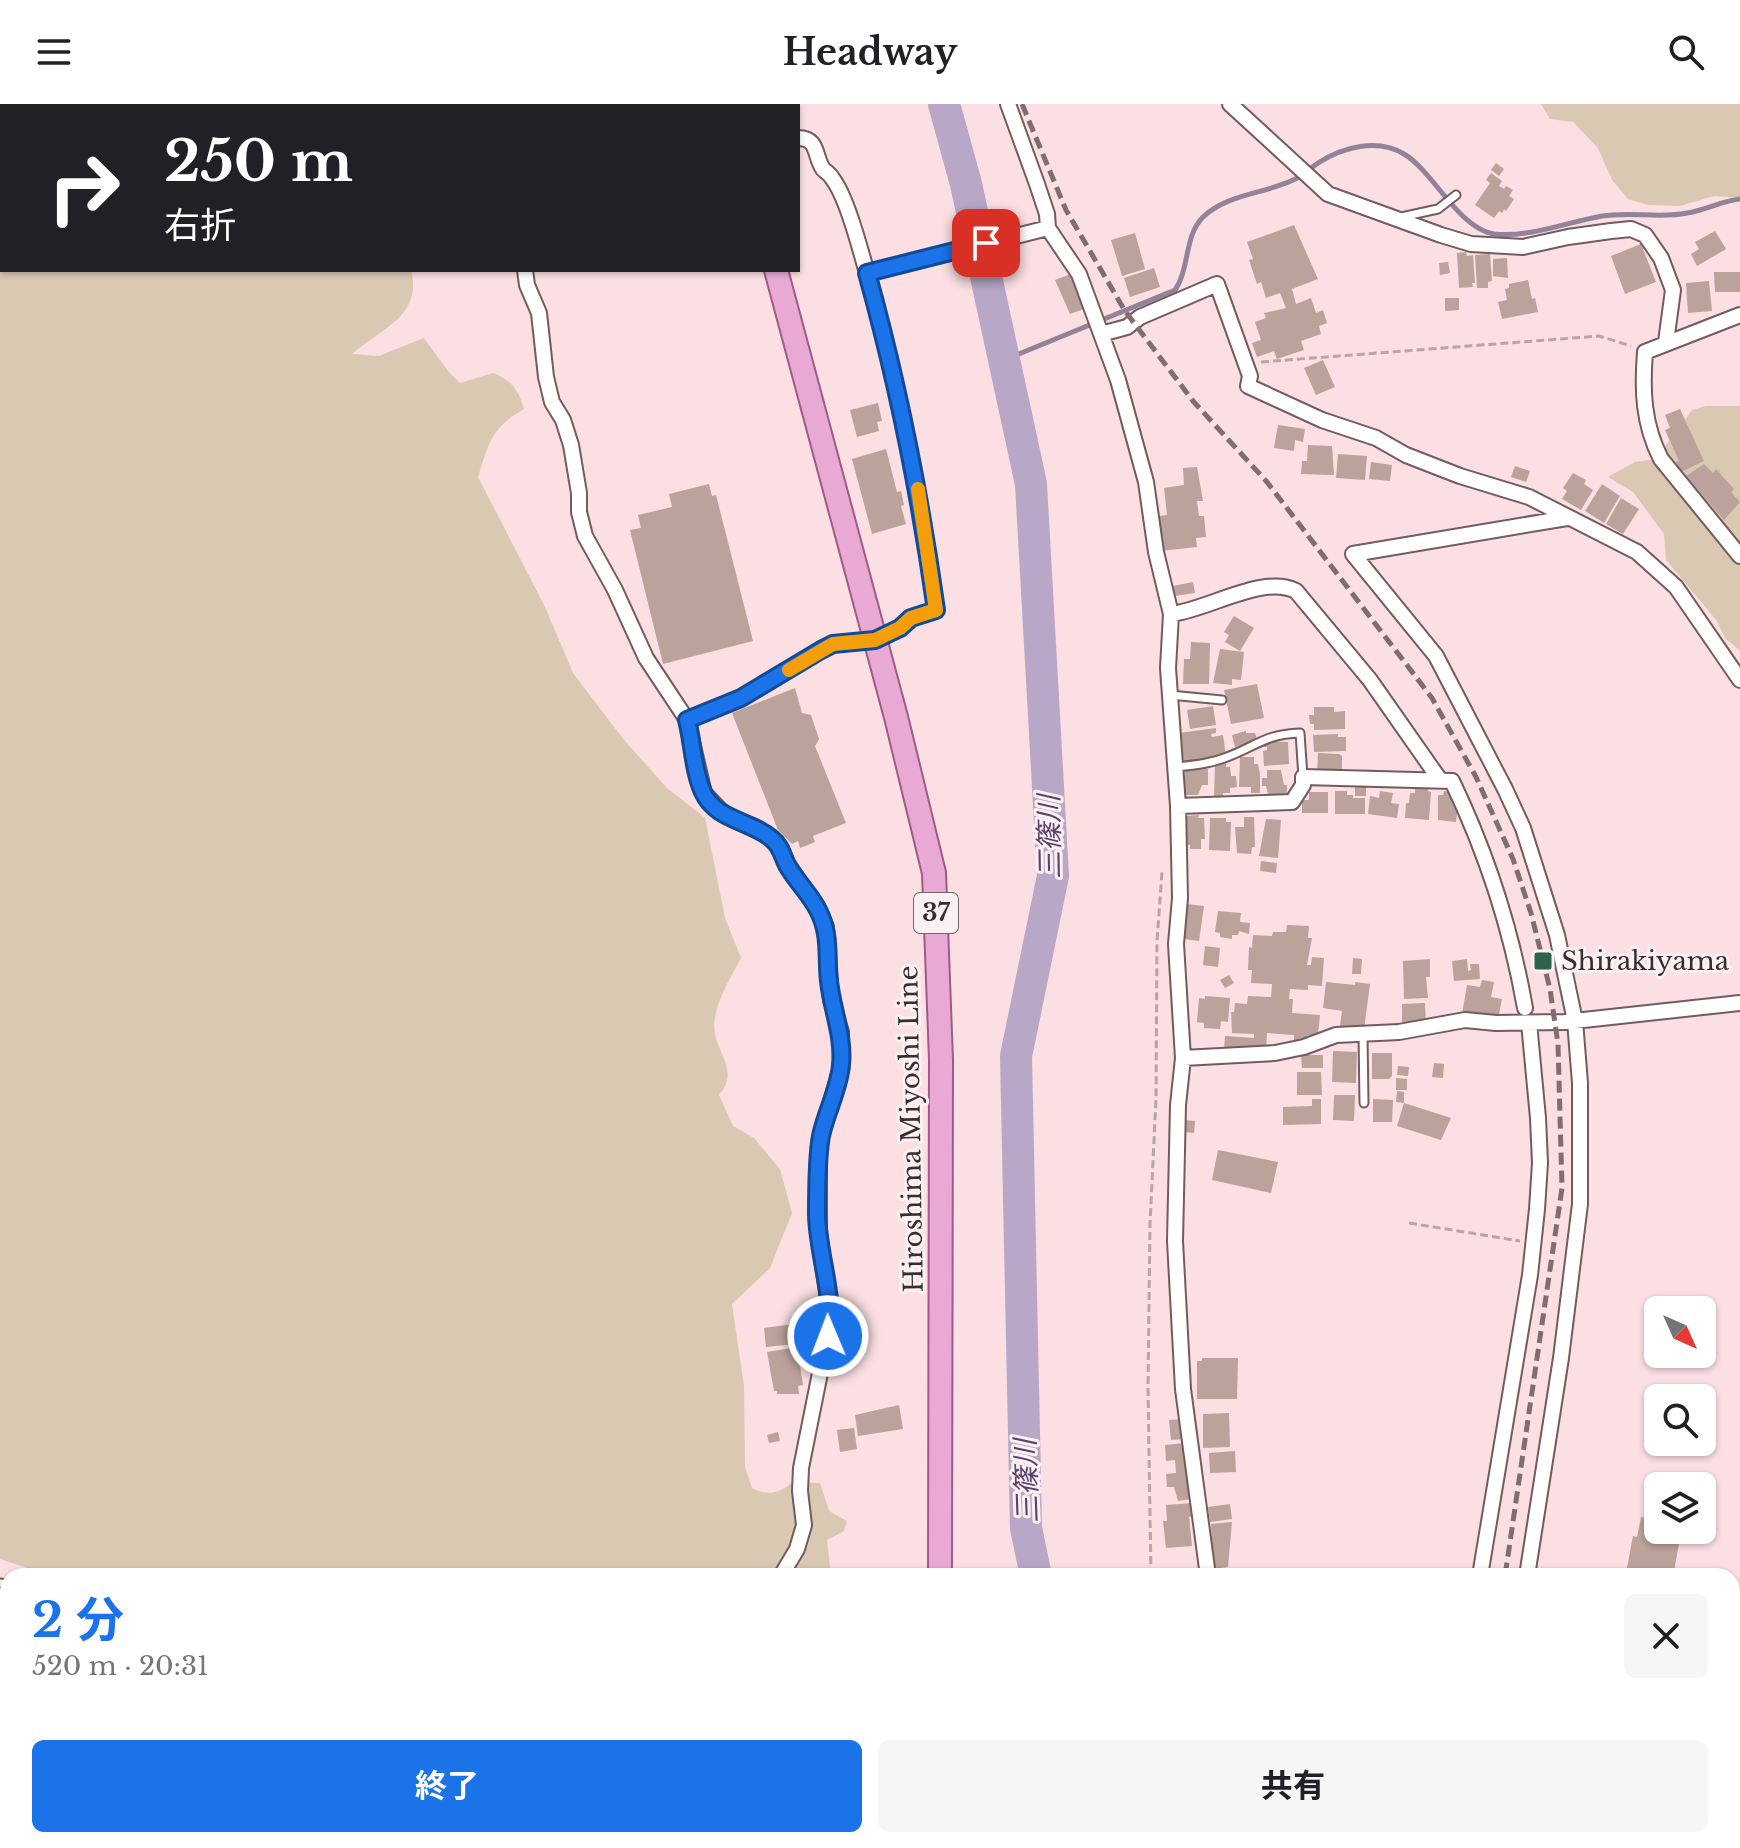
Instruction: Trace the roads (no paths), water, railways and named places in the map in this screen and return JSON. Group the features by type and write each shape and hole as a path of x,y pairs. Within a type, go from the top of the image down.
{"main road":[{"name":"Hiroshima Miyoshi Line","path":"777,272 934,873 941,1060 940,1568"}],"street":[{"path":"1008,104 1047,214 1044,229 1079,274 1118,380 1146,482 1156,552 1171,614 1168,647 1180,898 1176,944 1183,1058 1178,1105 1175,1241 1183,1389 1207,1568"},
{"path":"1230,104 1328,194 1471,244 1523,247 1568,237 1631,229 1645,235 1661,258 1673,290 1666,342"},
{"path":"687,720 741,698 833,644 875,640 900,628 911,618 936,610 922,508 872,272 834,179 822,167 815,145 800,138"},
{"path":"872,272 1044,229"},
{"path":"525,272 527,285 539,313 552,402 563,420 571,445 585,536 615,590 646,658 687,720 704,793 726,816 771,837 817,907 826,927 831,1000 841,1032 841,1067 821,1137 817,1212 831,1318 801,1468 804,1525 797,1549 786,1568"},
{"path":"1101,334 1127,327 1140,317 1217,284 1250,376 1248,386 1322,420 1376,438 1406,455 1460,476 1529,497 1626,546 1658,569 1676,587 1740,680"},
{"path":"1740,315 1645,352 1642,390 1652,442 1661,459 1740,556"},
{"path":"1528,1568 1561,1358 1580,1204 1580,1096 1575,1021 1557,935 1523,828 1505,789 1436,656 1353,554 1567,518"},
{"path":"1171,614 1187,613 1248,591 1279,587 1296,591 1370,680 1440,780"},
{"path":"1178,806 1292,802 1303,785 1303,777 1452,781 1489,866 1509,932 1527,1015 1535,1071 1540,1163 1533,1243 1481,1568"},
{"path":"1183,1058 1275,1053 1304,1047 1336,1035 1399,1032 1465,1020 1527,1015 1575,1021 1740,1003"}],"lane":[{"path":"1395,218 1429,212 1444,206 1455,196"},
{"path":"1170,695 1222,700"},
{"path":"1175,767 1211,763 1267,737 1300,733 1303,777"},
{"path":"1363,1035 1364,1103"}],"waterway":[{"name":"三篠川","path":"944,104 966,184 1031,484 1053,876 1016,1056 1026,1528 1034,1568"},
{"path":"1004,360 1175,290 1193,233 1203,217 1213,209 1234,199 1282,185 1328,157 1360,146 1383,146 1404,154 1415,162 1469,222 1494,234 1535,232 1613,215 1676,215 1740,199"}],"railway":[{"path":"1022,104 1066,210 1125,311 1193,401 1267,482 1432,698 1476,777 1513,859 1531,913 1550,989 1558,1044 1562,1188 1506,1568"}],"place":[{"name":"Shirakiyama","path":"1543,961"}]}
